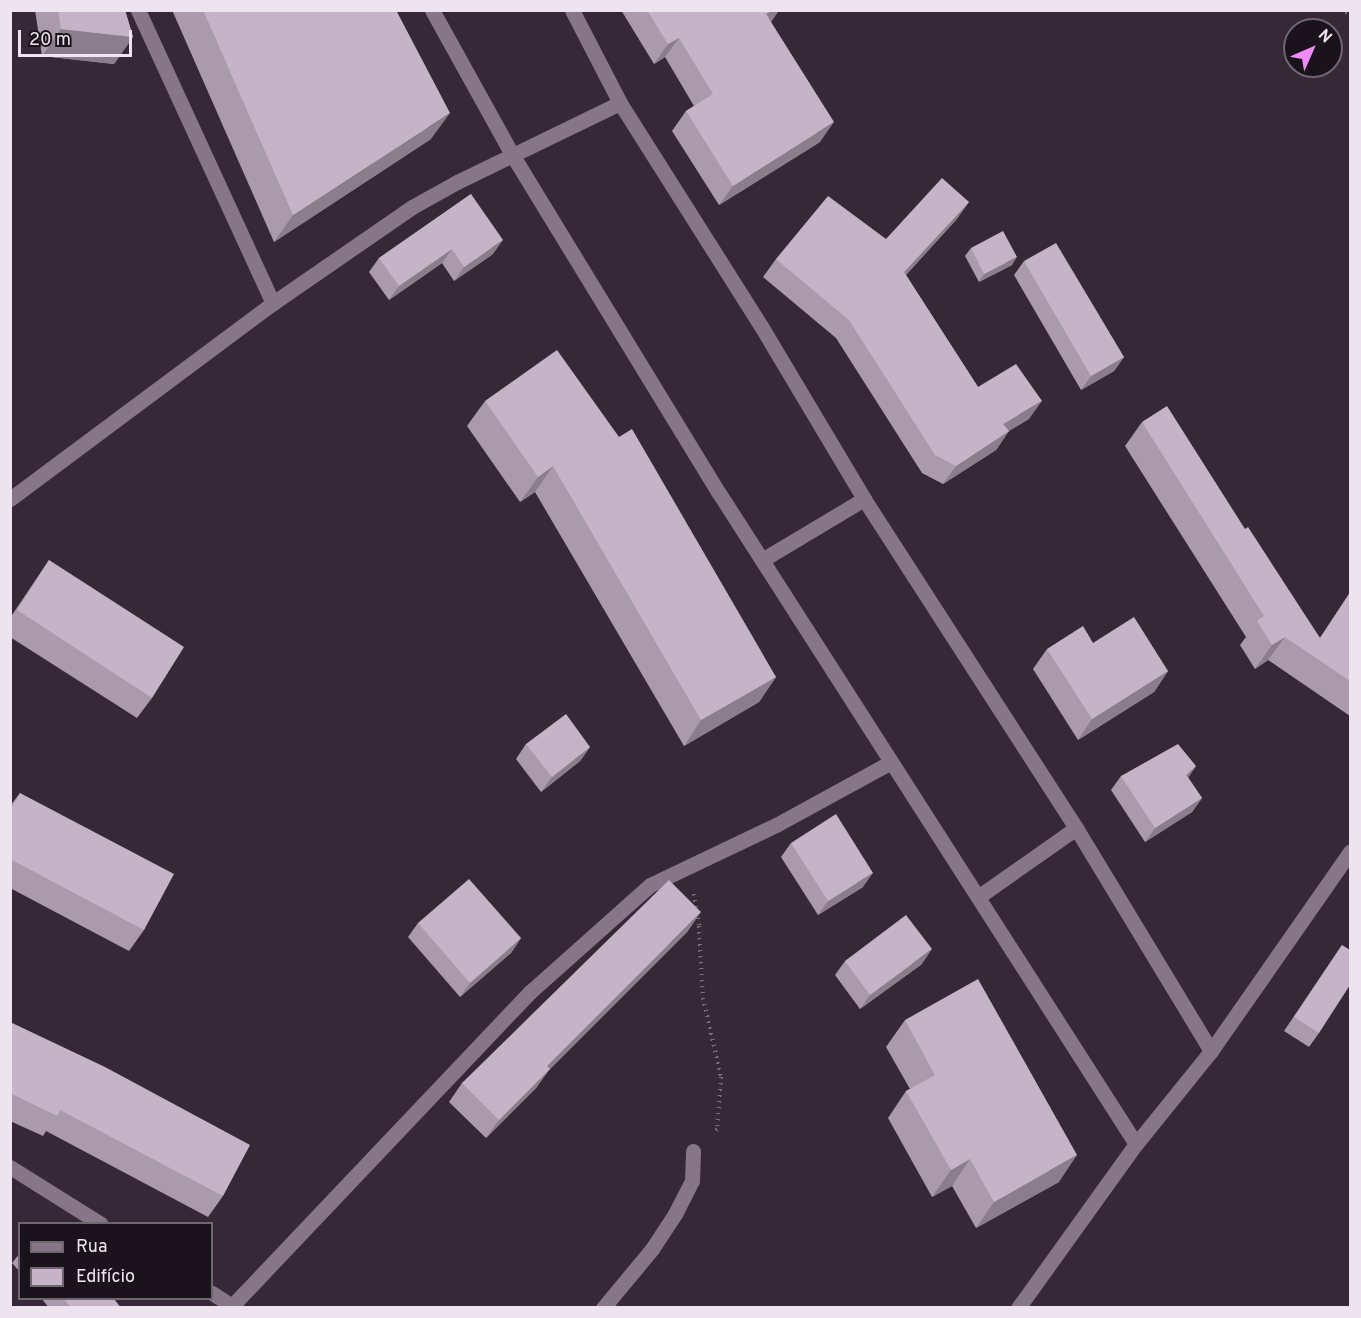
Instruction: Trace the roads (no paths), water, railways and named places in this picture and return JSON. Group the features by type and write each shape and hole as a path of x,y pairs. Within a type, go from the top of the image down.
{"street":[{"path":"138,10 273,303"},
{"path":"432,10 513,156 762,560 1137,1144"},
{"path":"572,10 620,102 761,326 864,499 1076,828 1211,1051"},
{"path":"10,499 273,303 412,207 620,102"},
{"path":"762,560 864,499"},
{"path":"213,1294 231,1307 530,992 650,885 776,825 891,762"},
{"path":"978,897 1076,828"},
{"path":"1018,1308 1137,1144 1211,1051 1350,852"},
{"path":"603,1308 652,1249 675,1214 692,1181 693,1151"},
{"path":"10,1167 98,1222"}]}
